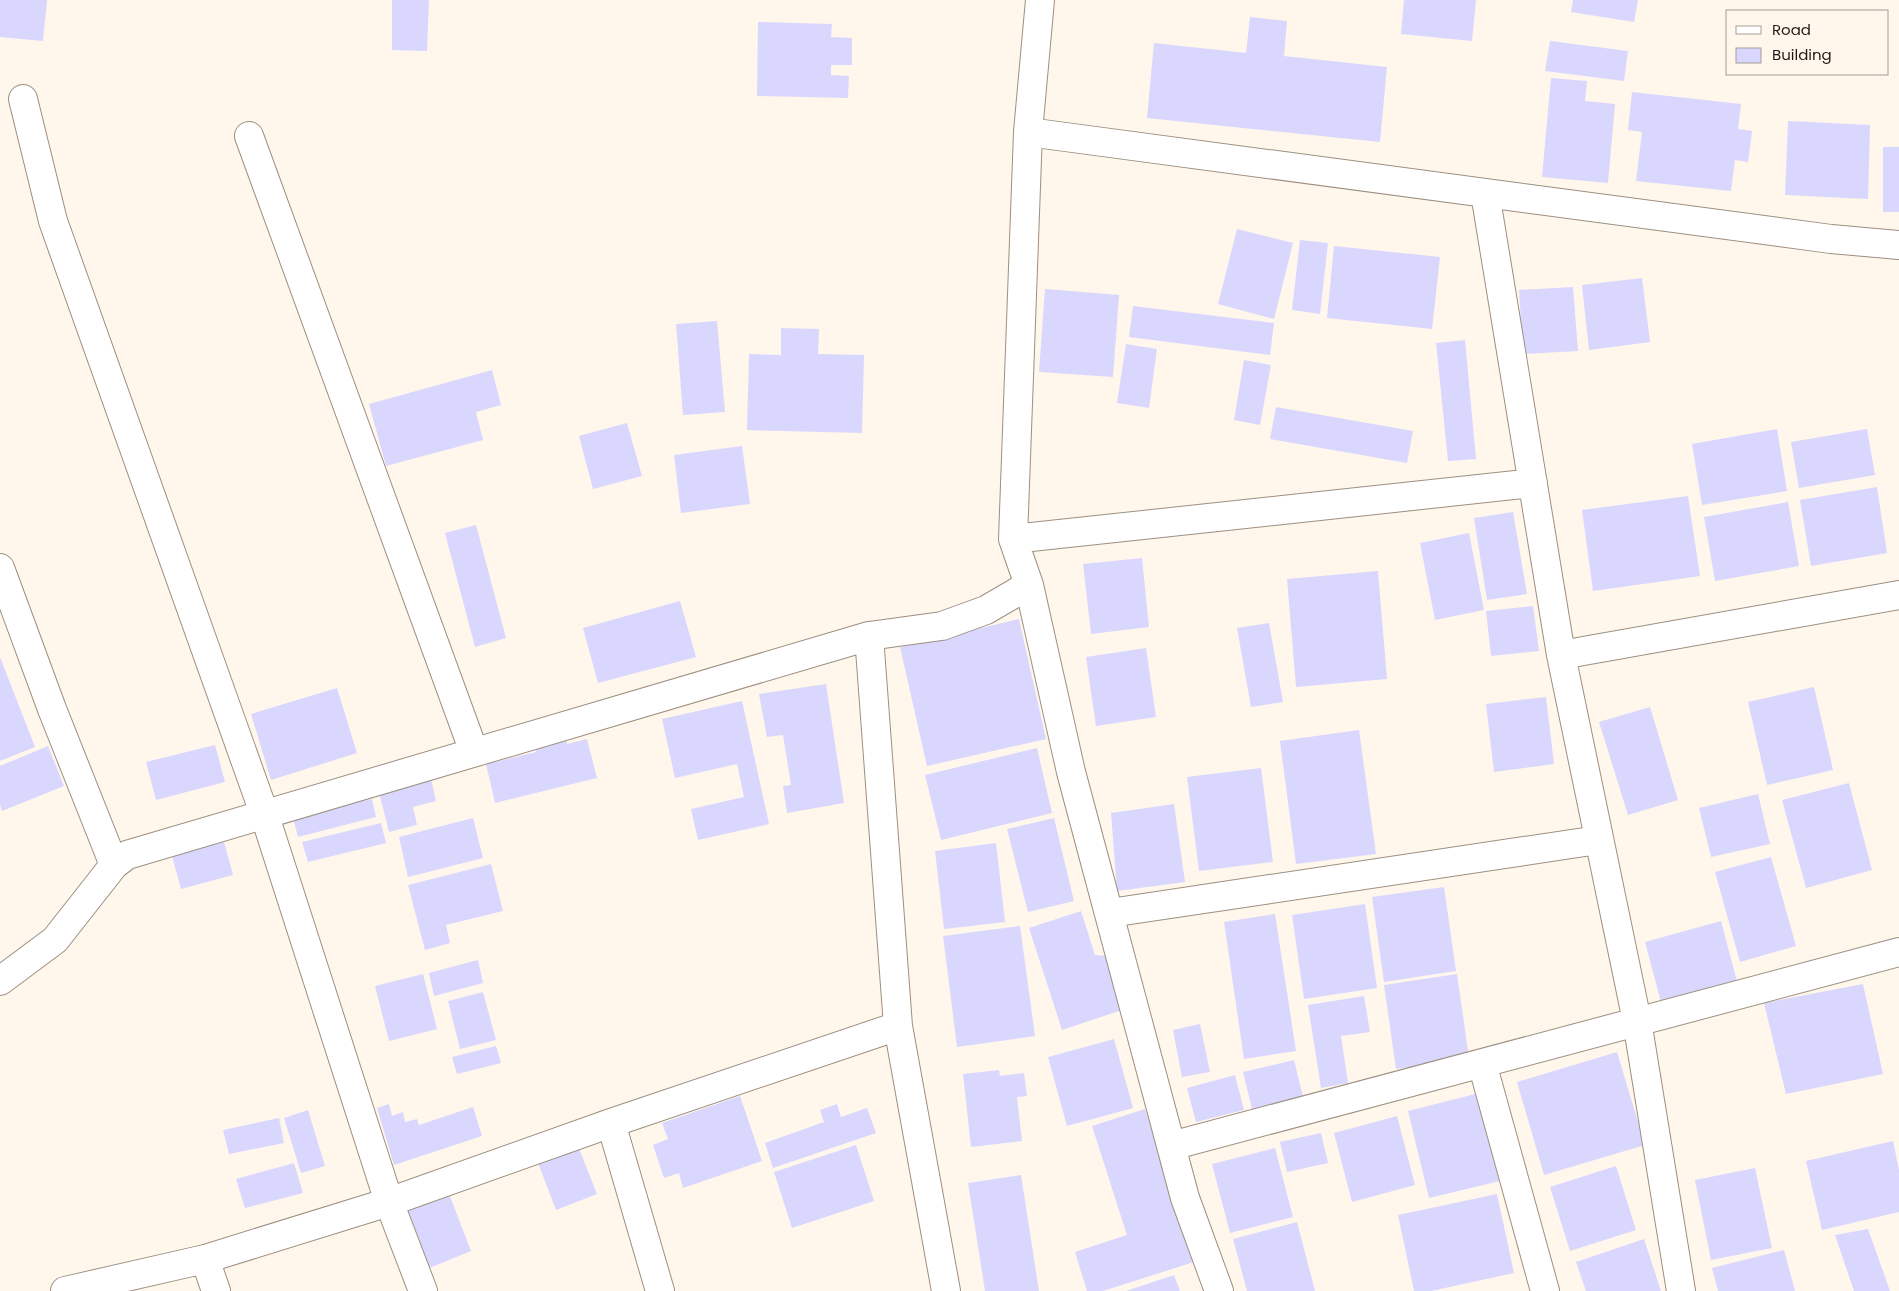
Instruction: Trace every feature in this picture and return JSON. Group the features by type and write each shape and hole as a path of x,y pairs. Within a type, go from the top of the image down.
{"street":[{"path":"1040,0 1028,132 1013,539 1029,585 1071,772 1185,1198 1219,1291"},
{"path":"23,99 53,222 264,813 389,1202 423,1291"},
{"path":"1028,132 1832,239 1899,245"},
{"path":"248,136 474,752"},
{"path":"1485,193 1562,655 1636,1021 1681,1291"},
{"path":"1013,539 1533,484"},
{"path":"0,568 52,709 114,865"},
{"path":"0,981 55,940 114,865 127,855 264,813 869,636 942,626 986,610 1029,585"},
{"path":"1562,655 1899,595"},
{"path":"869,636 898,1026 946,1291"},
{"path":"1110,913 1598,840"},
{"path":"1171,1146 1636,1021 1898,960"},
{"path":"65,1291 205,1259 389,1202 611,1123 898,1026"},
{"path":"1482,1063 1545,1291"},
{"path":"611,1123 660,1291"},
{"path":"205,1259 216,1291"}],"building":[{"path":"0,0 47,0 43,41 0,37"},
{"path":"392,0 429,0 427,51 392,50"},
{"path":"1404,0 1476,0 1472,41 1401,34"},
{"path":"1573,0 1638,0 1634,22 1571,12"},
{"path":"1250,17 1287,21 1284,56 1387,67 1380,142 1147,118 1154,43 1246,53"},
{"path":"758,22 832,24 831,37 852,38 852,65 831,65 831,75 849,76 848,98 757,96"},
{"path":"1550,41 1628,51 1624,81 1545,71"},
{"path":"1551,78 1587,81 1585,101 1615,104 1608,183 1542,177"},
{"path":"1632,92 1741,104 1738,129 1752,131 1748,162 1735,160 1731,191 1636,181 1642,132 1628,130"},
{"path":"1788,121 1870,125 1868,199 1785,195"},
{"path":"1883,147 1899,147 1899,212 1883,212"},
{"path":"1237,229 1293,243 1274,319 1218,304"},
{"path":"1300,240 1328,243 1320,314 1292,310"},
{"path":"1334,246 1440,257 1432,329 1327,318"},
{"path":"1642,278 1650,342 1589,350 1582,285"},
{"path":"1573,287 1578,351 1523,354 1519,290"},
{"path":"1045,289 1119,295 1113,377 1039,372"},
{"path":"1133,306 1274,323 1270,355 1129,337"},
{"path":"717,321 725,412 683,415 676,324"},
{"path":"781,328 819,329 818,354 864,355 862,433 747,430 749,354 781,355"},
{"path":"1465,340 1476,459 1448,461 1436,343"},
{"path":"1126,344 1157,349 1149,408 1117,403"},
{"path":"1244,360 1271,365 1260,425 1234,420"},
{"path":"492,370 501,405 476,412 483,440 386,466 369,404"},
{"path":"1276,407 1413,431 1407,463 1270,439"},
{"path":"627,423 642,476 593,489 579,436"},
{"path":"1777,429 1787,491 1702,505 1692,444"},
{"path":"1867,429 1875,475 1799,488 1791,442"},
{"path":"742,446 750,504 681,513 674,455"},
{"path":"1877,487 1887,553 1811,566 1800,500"},
{"path":"1688,496 1700,576 1593,591 1582,510"},
{"path":"1788,502 1799,566 1715,581 1704,517"},
{"path":"1513,512 1527,594 1487,600 1474,518"},
{"path":"476,525 506,638 475,647 445,533"},
{"path":"1469,533 1484,610 1435,620 1420,543"},
{"path":"1142,558 1149,627 1091,634 1083,564"},
{"path":"1378,571 1387,679 1296,687 1287,579"},
{"path":"680,601 696,657 598,683 583,628"},
{"path":"1533,606 1539,651 1491,656 1486,611"},
{"path":"1019,619 1046,739 927,766 900,647"},
{"path":"1269,623 1283,702 1251,707 1237,628"},
{"path":"1146,648 1156,717 1096,726 1086,657"},
{"path":"0,657 35,747 0,761"},
{"path":"826,684 844,803 787,813 783,786 791,785 783,735 767,737 759,694"},
{"path":"1814,687 1833,770 1767,785 1748,702"},
{"path":"337,688 357,753 271,780 251,714"},
{"path":"1546,697 1554,764 1494,772 1486,704"},
{"path":"742,701 769,824 698,840 691,809 744,797 737,764 675,778 662,719"},
{"path":"1650,707 1678,800 1628,815 1599,722"},
{"path":"1359,730 1376,854 1296,864 1280,741"},
{"path":"565,734 567,744 587,739 597,778 495,803 486,764 536,752 534,742"},
{"path":"215,745 225,782 156,800 146,762"},
{"path":"48,746 64,786 2,811 0,805 0,766"},
{"path":"1037,748 1052,813 941,840 925,775"},
{"path":"1261,768 1273,862 1199,871 1187,777"},
{"path":"431,779 436,801 413,807 417,825 389,832 379,792"},
{"path":"1849,783 1872,870 1806,888 1782,800"},
{"path":"1758,794 1770,844 1711,857 1699,808"},
{"path":"372,799 376,817 298,837 293,818"},
{"path":"1174,804 1185,882 1117,891 1111,813"},
{"path":"473,818 483,858 408,877 399,837"},
{"path":"1054,818 1074,901 1028,912 1007,829"},
{"path":"381,823 386,843 308,862 302,842"},
{"path":"224,842 233,875 181,889 172,856"},
{"path":"996,843 1005,922 944,929 935,851"},
{"path":"1771,857 1796,946 1740,962 1715,872"},
{"path":"491,864 503,911 446,925 450,943 425,950 408,885"},
{"path":"1444,887 1456,971 1384,982 1372,897"},
{"path":"1365,904 1377,988 1304,999 1292,915"},
{"path":"1081,911 1095,955 1108,956 1125,1009 1062,1030 1029,928"},
{"path":"1275,914 1296,1051 1244,1059 1224,922"},
{"path":"1721,921 1738,985 1662,1006 1645,942"},
{"path":"1020,926 1035,1036 957,1047 943,936"},
{"path":"478,960 483,983 434,996 429,973"},
{"path":"423,974 437,1029 389,1041 375,986"},
{"path":"1457,974 1469,1058 1396,1069 1384,985"},
{"path":"1863,984 1883,1074 1786,1094 1764,1003"},
{"path":"483,992 496,1040 460,1049 448,1001"},
{"path":"1364,996 1370,1032 1341,1036 1348,1083 1321,1088 1308,1005"},
{"path":"1200,1024 1210,1072 1182,1077 1173,1030"},
{"path":"1114,1039 1133,1108 1067,1126 1048,1057"},
{"path":"496,1046 501,1063 457,1074 452,1057"},
{"path":"1617,1052 1645,1145 1544,1175 1517,1082"},
{"path":"1294,1060 1303,1097 1252,1109 1243,1072"},
{"path":"999,1070 1000,1076 1024,1073 1027,1096 1017,1097 1022,1141 971,1147 963,1074"},
{"path":"1235,1075 1244,1110 1196,1122 1187,1088"},
{"path":"1479,1093 1500,1181 1429,1198 1408,1111"},
{"path":"740,1096 762,1161 683,1188 679,1173 664,1178 653,1145 668,1139 662,1123"},
{"path":"389,1104 392,1116 403,1112 405,1122 417,1119 419,1125 473,1107 482,1136 394,1165 377,1108"},
{"path":"837,1104 841,1117 867,1108 876,1133 773,1168 765,1143 824,1122 820,1110"},
{"path":"1145,1109 1194,1262 1103,1291 1087,1291 1075,1252 1127,1235 1092,1126"},
{"path":"308,1110 325,1166 301,1173 284,1118"},
{"path":"1397,1116 1415,1185 1352,1202 1334,1133"},
{"path":"279,1118 284,1143 229,1154 223,1130"},
{"path":"1321,1133 1328,1163 1287,1172 1280,1142"},
{"path":"1893,1141 1899,1170 1899,1212 1822,1230 1806,1161"},
{"path":"856,1145 874,1201 792,1228 774,1172"},
{"path":"578,1146 597,1194 556,1210 538,1163"},
{"path":"1275,1148 1293,1217 1230,1233 1212,1164"},
{"path":"294,1163 303,1193 245,1208 236,1179"},
{"path":"1616,1166 1636,1230 1570,1251 1550,1187"},
{"path":"1755,1168 1772,1248 1711,1260 1695,1180"},
{"path":"1021,1175 1039,1291 985,1291 968,1183"},
{"path":"448,1191 471,1251 422,1271 399,1210"},
{"path":"1497,1194 1514,1273 1431,1291 1414,1291 1398,1215"},
{"path":"1297,1222 1315,1291 1247,1291 1233,1239"},
{"path":"1868,1229 1890,1291 1854,1291 1835,1235"},
{"path":"1644,1239 1661,1291 1586,1291 1576,1262"},
{"path":"1784,1250 1795,1291 1718,1291 1712,1268"},
{"path":"1174,1275 1180,1291 1126,1291"}]}
